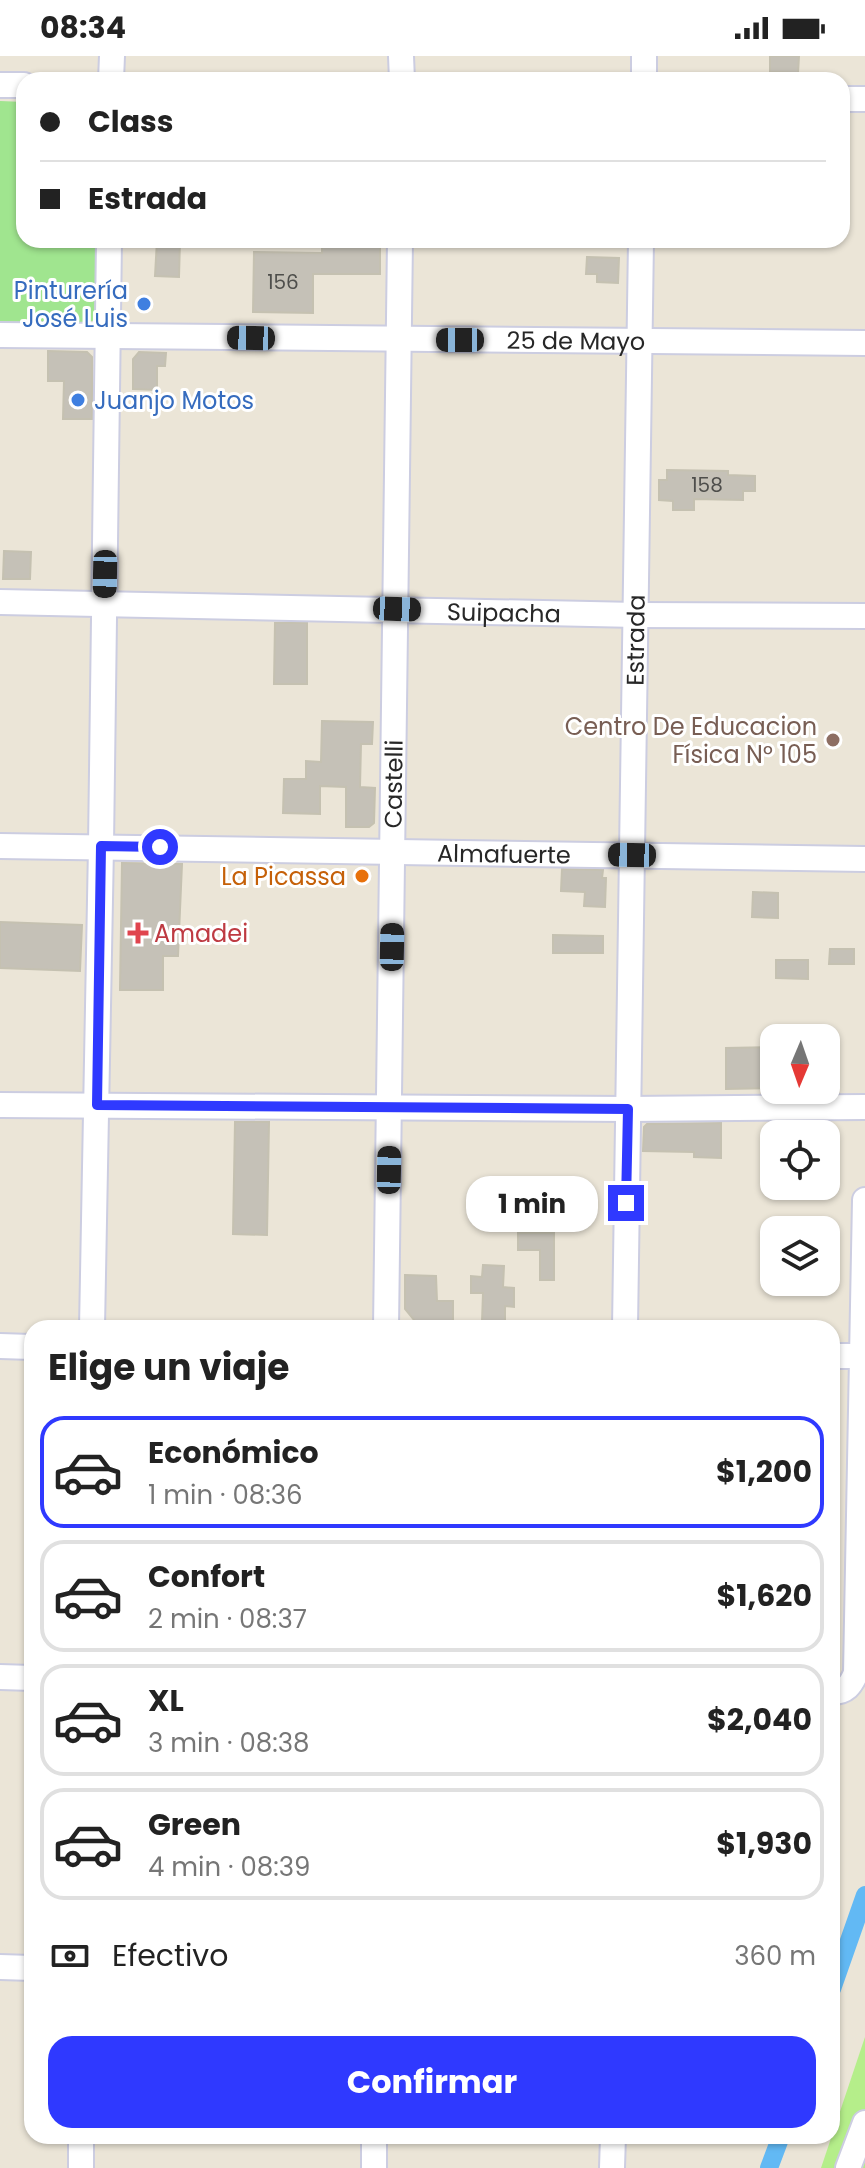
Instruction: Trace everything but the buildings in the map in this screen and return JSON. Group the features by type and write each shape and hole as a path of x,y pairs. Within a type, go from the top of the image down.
{"street":[{"path":"92,1320 109,248"},
{"name":"Castelli","path":"386,1320 400,248"},
{"name":"Estrada","path":"625,1320 641,248"},
{"name":"25 de Mayo","path":"0,335 865,343"},
{"name":"Suipacha","path":"0,602 637,615 865,616"},
{"name":"Almafuerte","path":"0,846 865,859"},
{"path":"0,1105 628,1109 865,1107"},
{"path":"840,1690 851,1685 856,1673 865,1200"},
{"path":"0,1346 24,1347"},
{"path":"840,1356 864,1356"},
{"path":"0,1677 24,1678"},
{"path":"0,1967 24,1968"},
{"path":"848,2168 865,2123"},
{"path":"81,2144 81,2168"},
{"path":"374,2144 374,2168"},
{"path":"612,2168 613,2144"}],"green space":[{"path":"0,101 16,102 16,248 101,248 98,313 95,320 86,323 0,322"},
{"path":"865,2037 865,2168 821,2168 829,2144 840,2144 840,2111"}],"waterway":[{"path":"840,1966 865,1895"},
{"path":"769,2168 778,2144"}],"place":[{"name":"Pinturería José Luis","path":"144,304"},
{"name":"Juanjo Motos","path":"78,400"},
{"name":"Centro De Educacion Física N° 105","path":"833,740"},
{"name":"La Picassa","path":"362,876"},
{"name":"Amadei","path":"138,933"}],"route":[{"path":"160,847 101,846 97,1105 628,1109 626,1203"}]}
